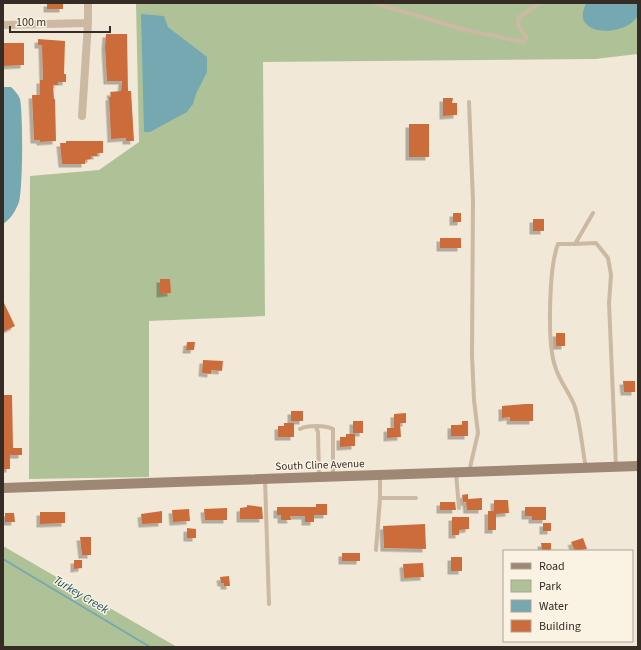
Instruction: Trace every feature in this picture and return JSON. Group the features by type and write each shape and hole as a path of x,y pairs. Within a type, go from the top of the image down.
{"street":[{"path":"82,116 88,3"},
{"path":"3,25 88,23"},
{"name":"South Cline Avenue","path":"3,488 638,466"}],"lane":[{"path":"374,3 462,29 524,42 528,37 521,32 518,26 519,16 540,3"},
{"path":"469,102 473,201 472,355 474,400 478,433 469,472"},
{"path":"575,244 593,213"},
{"path":"586,468 575,406 556,371 550,338 553,257 558,244 596,243 608,258 610,269 609,311 616,467"},
{"path":"300,429 304,427 329,426 333,429 334,476"},
{"path":"316,427 318,432 318,477"},
{"path":"456,472 459,508"},
{"path":"376,550 380,498 380,475"},
{"path":"265,478 269,604"},
{"path":"380,498 416,498"}],"green space":[{"path":"136,3 638,3 638,54 595,59 263,62 265,316 149,321 149,477 29,479 30,176 99,170 139,142"},
{"path":"3,546 177,647 3,647"}],"water":[{"path":"586,3 638,3 638,15 634,21 620,29 603,31 588,26 584,21 583,12"},
{"path":"141,14 164,16 168,27 207,57 207,72 196,94 193,104 187,112 150,132 144,132"},
{"path":"3,87 11,87 20,99 22,119 22,150 19,202 13,214 3,224"}],"building":[{"path":"47,3 63,3 63,9 47,9"},
{"path":"106,34 127,34 128,91 131,91 134,141 126,141 126,138 111,139 109,97 111,97 110,92 121,91 122,81 107,81 105,47"},
{"path":"38,39 65,41 64,74 66,74 66,82 58,82 58,85 53,85 55,99 56,141 40,142 40,140 34,140 32,95 40,95 40,80 43,80 42,45 38,45"},
{"path":"3,43 24,43 24,65 3,66"},
{"path":"443,98 453,98 452,103 457,103 457,115 443,116"},
{"path":"409,124 429,124 429,157 409,157"},
{"path":"66,141 103,141 103,153 97,153 97,156 91,156 91,159 85,160 85,164 62,164 60,143 66,143"},
{"path":"453,213 461,213 461,222 453,222"},
{"path":"533,219 544,219 544,231 533,231"},
{"path":"440,238 461,238 461,248 440,248"},
{"path":"160,279 170,279 171,293 160,294"},
{"path":"3,301 15,326 3,332"},
{"path":"556,333 565,333 565,346 556,346"},
{"path":"187,342 195,342 194,350 186,350"},
{"path":"203,360 223,361 222,371 211,370 211,374 202,373"},
{"path":"623,381 635,381 635,392 624,392"},
{"path":"3,395 12,395 13,448 22,448 22,455 10,455 10,469 3,469"},
{"path":"533,404 533,421 510,421 510,417 502,418 502,406"},
{"path":"291,411 303,411 303,421 291,421"},
{"path":"406,413 406,423 400,423 401,437 387,438 387,428 394,428 394,414"},
{"path":"353,421 363,421 363,433 353,433"},
{"path":"462,421 468,421 468,436 451,436 451,425 462,425"},
{"path":"284,423 294,423 294,437 278,437 278,426 284,426"},
{"path":"346,434 355,434 355,446 340,447 340,437 346,437"},
{"path":"468,494 468,499 482,498 482,510 467,510 466,502 463,502 462,495"},
{"path":"494,500 508,500 509,513 496,514 496,530 488,530 488,511 494,511"},
{"path":"440,502 455,502 456,510 440,510"},
{"path":"316,504 327,504 327,515 314,515 314,522 305,522 305,516 290,516 291,520 281,520 281,515 277,515 277,507 316,507"},
{"path":"247,505 262,507 263,519 240,519 240,508 247,507"},
{"path":"525,507 546,507 546,520 532,520 532,516 525,516"},
{"path":"227,508 227,520 205,520 204,509"},
{"path":"189,509 190,521 173,522 172,510"},
{"path":"162,511 162,523 142,524 141,514"},
{"path":"40,512 65,512 65,523 40,524"},
{"path":"5,513 14,513 15,522 5,522"},
{"path":"452,517 469,517 469,529 459,530 459,535 452,535"},
{"path":"543,523 551,523 551,531 543,531"},
{"path":"425,524 426,549 384,548 383,526"},
{"path":"187,528 196,529 196,538 187,538"},
{"path":"80,537 91,537 91,555 82,555"},
{"path":"583,538 587,549 575,550 571,542"},
{"path":"541,543 551,543 551,550 542,550"},
{"path":"342,553 360,553 360,561 342,561"},
{"path":"451,557 462,557 462,571 451,571"},
{"path":"74,560 82,560 82,568 74,569"},
{"path":"423,563 424,577 404,578 403,564"},
{"path":"229,576 230,586 224,586 224,583 221,583 220,577"}],"waterway":[{"name":"Turkey Creek","path":"3,559 150,647"}]}
